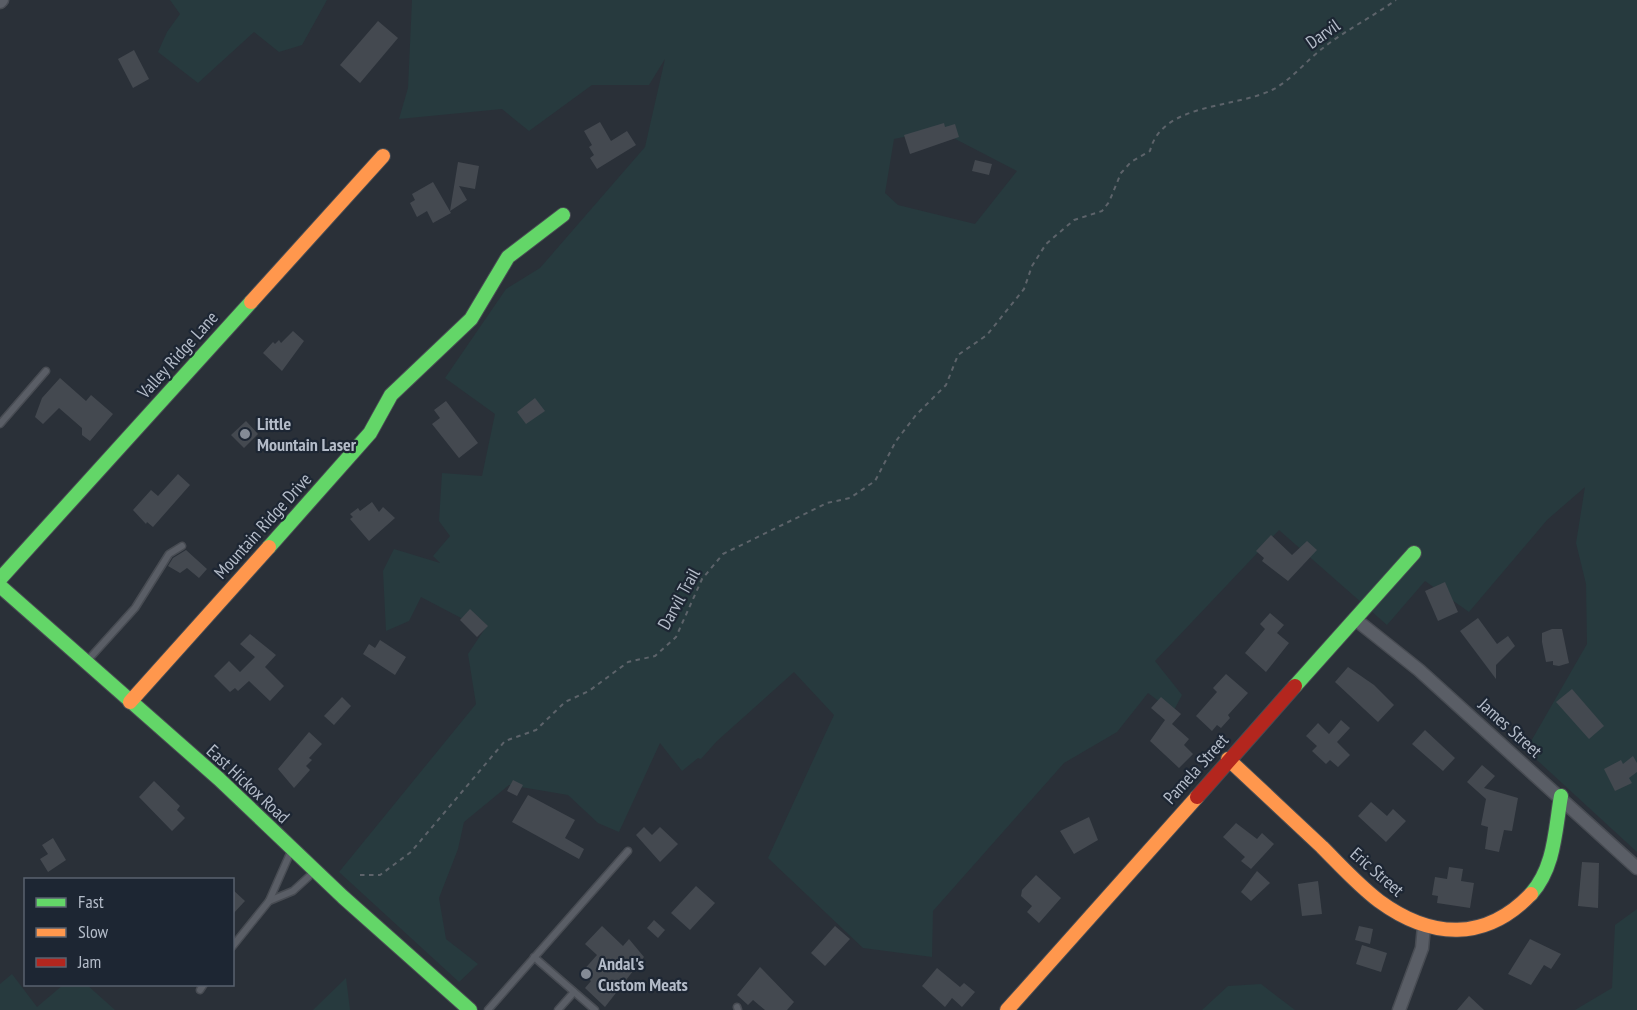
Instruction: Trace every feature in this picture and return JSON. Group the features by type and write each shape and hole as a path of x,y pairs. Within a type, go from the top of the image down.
{"street":[{"name":"Valley Ridge Lane","path":"0,579 383,156"},
{"name":"Mountain Ridge Drive","path":"130,702 370,433 391,395 471,319 508,257 563,215"},
{"name":"Pamela Street","path":"1007,1010 1228,759 1414,553"},
{"name":"East Hickox Road","path":"0,586 219,779 315,871 470,1010"},
{"name":"James Street","path":"1356,619 1419,670 1561,796 1637,868"},
{"name":"Eric Street","path":"1228,759 1378,900 1400,915 1424,926 1450,931 1482,929 1503,918 1532,895 1547,869 1561,796"},
{"path":"1399,1010 1422,948 1424,926"}],"lane":[{"path":"0,424 46,371"},
{"path":"86,663 135,608 169,554 182,546"},
{"path":"234,945 269,901 292,849"},
{"path":"488,1010 628,851"},
{"path":"269,901 293,891 315,871"},
{"path":"534,957 595,1010"},
{"path":"558,1010 574,992"}],"path":[{"name":"Darvil","path":"1109,202 1121,173 1131,162 1150,151 1154,137 1172,120 1192,111 1208,110 1273,89 1324,47 1396,0"},
{"name":"Darvil Trail","path":"360,875 380,875 411,852 506,741 536,730 565,702 589,692 628,662 655,656 676,637 702,579 723,554 827,503 850,498 875,481 896,441 916,415 946,385 958,355 987,335 1024,289 1036,259 1046,244 1074,220 1102,211 1109,202"}],"green space":[{"path":"170,0 327,0 302,45 279,52 254,32 198,83 158,52 167,32 180,14"},
{"path":"412,0 1637,0 1637,852 1526,750 1587,644 1586,584 1576,543 1585,487 1547,520 1469,612 1425,581 1387,625 1279,530 1155,661 1182,695 1173,712 1148,693 1117,732 1064,763 933,911 932,957 863,948 768,858 834,715 794,672 717,741 701,759 698,758 682,771 660,743 619,832 598,823 568,795 509,785 464,822 458,849 439,898 446,939 478,964 459,982 339,872 476,704 468,654 484,630 421,597 409,621 386,631 383,571 394,549 440,563 433,556 450,536 439,521 442,473 482,476 495,414 445,378 506,289 540,268 645,147 665,59 649,85 592,85 529,131 502,109 399,119 408,88","holes":["938,130 1017,171 975,224 898,205 885,193 894,139"]},
{"path":"1637,909 1637,1010 1575,1010 1612,988 1615,925"},
{"path":"12,974 37,1007 62,986 88,986 115,1010 0,1010 0,984"},
{"path":"346,978 350,1010 313,1010"},
{"path":"1261,984 1295,1010 1202,1010 1228,986"}],"building":[{"path":"378,21 398,38 360,83 340,65"},
{"path":"134,50 149,79 133,88 118,59"},
{"path":"600,122 611,141 627,131 636,145 597,169 590,158 594,155 589,147 592,145 584,131"},
{"path":"944,123 945,127 955,124 959,137 910,154 904,135"},
{"path":"975,160 992,164 989,175 972,171"},
{"path":"458,162 479,166 475,189 459,186 467,200 450,211"},
{"path":"433,182 451,213 433,223 427,211 417,217 410,203 415,200 412,194"},
{"path":"293,331 304,341 282,371 263,353 273,342 275,344 279,340 281,343"},
{"path":"60,378 86,401 91,395 113,414 90,441 82,435 82,428 59,408 43,424 35,417 42,398"},
{"path":"535,398 545,411 526,424 517,412"},
{"path":"446,401 478,443 459,458 432,424 440,418 434,410"},
{"name":"Little Mountain Laser","path":"246,421 258,434 244,448 231,435"},
{"path":"178,474 190,485 153,527 147,522 146,524 133,510 151,490 158,496"},
{"path":"372,502 379,512 383,507 395,518 369,541 350,519 353,517 350,514 358,508 360,511"},
{"path":"1271,535 1292,555 1307,541 1317,550 1288,581 1262,561 1264,558 1256,551"},
{"path":"186,550 207,569 199,578 187,568 180,573 168,566 173,558"},
{"path":"1445,582 1458,612 1438,621 1425,591"},
{"path":"470,609 488,626 477,637 460,620"},
{"path":"1270,613 1284,625 1277,633 1289,643 1266,672 1245,653 1265,629 1260,624"},
{"path":"1478,618 1497,644 1508,636 1515,646 1496,665 1496,679 1460,631"},
{"path":"1552,629 1562,629 1569,663 1559,666 1553,665 1553,661 1546,662 1542,633"},
{"path":"250,634 276,655 265,667 284,686 270,701 249,681 238,691 235,688 230,692 214,676 229,661 240,672 255,657 240,644"},
{"path":"380,640 406,657 395,675 363,654 369,644 375,648"},
{"path":"1348,667 1374,685 1394,705 1378,722 1335,682"},
{"path":"1226,674 1248,693 1228,715 1230,718 1221,728 1217,725 1212,731 1196,716 1217,692 1213,688"},
{"path":"1572,689 1604,726 1589,739 1556,702"},
{"path":"342,697 351,706 334,725 324,716"},
{"path":"1161,697 1181,714 1172,724 1189,739 1184,745 1193,754 1179,768 1150,741 1165,720 1151,708"},
{"path":"1341,720 1350,728 1337,742 1350,755 1338,767 1330,760 1326,764 1312,751 1317,746 1306,736 1318,723 1329,734"},
{"path":"1425,730 1455,758 1443,771 1412,744"},
{"path":"309,732 322,744 309,758 312,760 306,766 310,770 294,788 278,769"},
{"path":"1633,756 1637,763 1637,772 1629,778 1632,783 1615,791 1604,769 1621,760 1623,764"},
{"path":"1482,765 1495,776 1484,788 1518,798 1512,831 1504,830 1499,852 1485,849 1488,827 1481,825 1486,799 1467,782"},
{"path":"513,780 523,785 517,796 507,791"},
{"path":"154,781 180,806 177,810 185,818 172,831 139,797"},
{"path":"528,795 575,820 565,838 584,849 579,859 512,822"},
{"path":"1371,802 1387,816 1393,809 1406,821 1386,842 1358,816"},
{"path":"1089,817 1098,840 1074,854 1060,831"},
{"path":"1236,823 1257,839 1262,833 1274,844 1251,869 1241,861 1245,857 1223,837"},
{"path":"644,827 652,835 660,827 678,844 660,862 636,835"},
{"path":"53,838 66,860 48,872 40,859 48,854 42,845"},
{"path":"1582,862 1599,863 1598,908 1578,906"},
{"path":"1449,867 1463,869 1461,881 1474,883 1470,908 1437,903 1438,896 1432,895 1435,877 1447,879"},
{"path":"1257,871 1270,883 1251,901 1241,892"},
{"path":"1036,875 1061,898 1039,923 1027,912 1032,906 1021,896 1022,890"},
{"path":"1318,881 1322,914 1302,916 1298,884"},
{"path":"696,886 715,903 690,930 671,913"},
{"path":"234,891 245,901 234,913"},
{"path":"654,920 665,930 658,938 647,928"},
{"path":"602,926 623,946 629,939 644,957 605,1007 585,988 591,981 581,973 597,955 585,944"},
{"path":"835,926 850,939 825,966 811,953"},
{"path":"1359,926 1373,929 1370,944 1355,940"},
{"path":"1530,939 1561,954 1551,969 1544,965 1531,985 1508,974"},
{"path":"1362,945 1387,953 1381,972 1356,964"},
{"path":"760,967 794,1002 787,1010 765,1010 753,1000 748,1005 737,995"},
{"path":"937,968 960,987 964,983 975,992 962,1007 952,998 945,1007 922,986"},
{"path":"1469,996 1484,1010 1457,1010"}],"traffic: fast":[{"path":"269,547 370,433 391,395 471,319 508,257 563,215"},
{"path":"0,579 251,302"},
{"path":"1295,686 1414,553"},
{"path":"0,586 219,779 343,897 470,1010"},
{"path":"1531,894 1545,872 1549,860 1561,796"}],"traffic: slow":[{"path":"251,302 383,156"},
{"path":"130,702 269,547"},
{"path":"1228,759 1371,895 1399,914 1418,923 1457,930 1476,927 1495,921 1513,910 1531,894"},
{"path":"1007,1010 1197,797"}],"traffic: jam":[{"path":"1197,797 1295,686"}],"place":[{"name":"Little Mountain Laser","path":"245,434"},
{"name":"Andal's Custom Meats","path":"586,974"}]}
